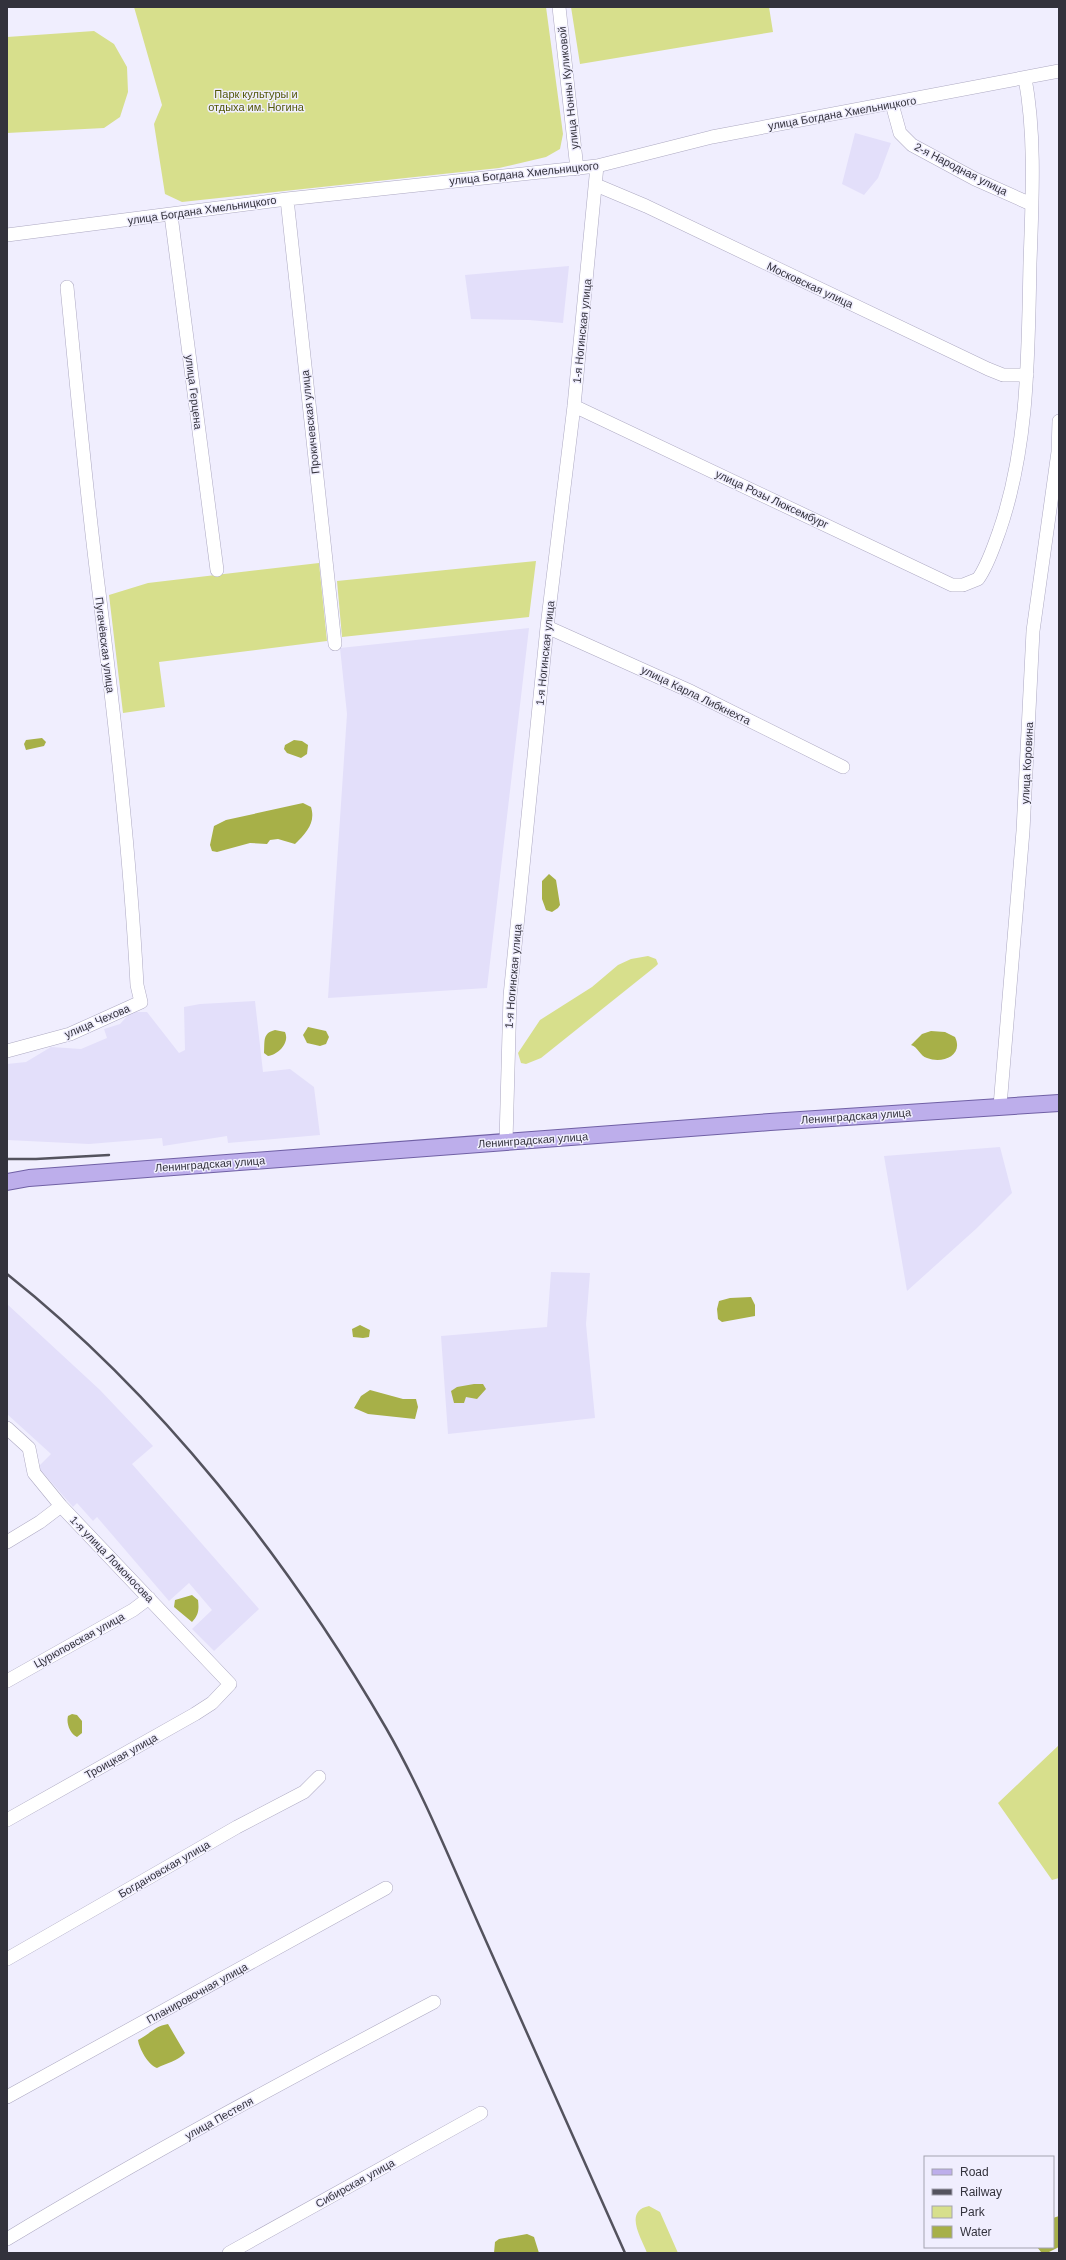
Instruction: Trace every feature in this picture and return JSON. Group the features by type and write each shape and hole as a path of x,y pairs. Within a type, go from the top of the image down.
{"main road":[{"name":"Ленинградская улица","path":"7,1182 29,1178 506,1141 1059,1103"}],"street":[{"name":"улица Нонны Куликовой","path":"559,7 577,169"},
{"name":"улица Богдана Хмельницкого","path":"7,235 286,199 597,166 712,137 892,104 1059,71"},
{"path":"1025,78 1029,100 1032,204 1027,375"},
{"name":"2-я Народная улица","path":"892,104 900,133 912,145 975,179 1032,204"},
{"name":"1-я Ногинская улица","path":"506,1141 510,996 547,627 574,406 597,166"},
{"name":"Московская улица","path":"596,184 653,209 988,369 1003,375 1027,375"},
{"name":"Прокичевская улица","path":"286,199 334,644"},
{"name":"улица Герцена","path":"171,214 217,570"},
{"name":"Пугачёвская улица","path":"67,287 99,592 107,648 131,901 137,985 140,1002"},
{"name":"улица Розы Люксембург","path":"574,406 945,581 952,584 971,583 983,572 1005,513 1020,447 1027,375"},
{"name":"улица Коровина","path":"1000,1106 1024,831 1033,631 1058,452 1059,421"},
{"name":"улица Карла Либкнехта","path":"547,627 692,692 843,767"},
{"name":"улица Чехова","path":"7,1051 77,1031 140,1002"},
{"name":"1-я улица Ломоносова","path":"7,1428 29,1448 34,1473 61,1506 230,1684"},
{"path":"7,1542 40,1522 61,1506"},
{"name":"Цурюповская улица","path":"7,1681 133,1610 149,1598"},
{"name":"Троицкая улица","path":"7,1820 195,1714 212,1703 230,1684"},
{"name":"Богдановская улица","path":"7,1958 237,1827 304,1792 319,1777"},
{"name":"Планировочная улица","path":"7,2097 386,1888"},
{"name":"улица Пестеля","path":"7,2239 58,2208 304,2070 434,2002"},
{"name":"Сибирская улица","path":"229,2253 481,2113"}],"shaded area":[{"path":"855,133 891,143 878,178 864,195 842,184"},
{"path":"569,266 563,323 529,320 471,319 465,275"},
{"path":"529,628 487,988 328,998 347,714 340,648"},
{"path":"255,1001 263,1072 290,1069 314,1087 320,1135 228,1143 227,1136 163,1146 162,1138 89,1144 7,1140 7,1064 26,1062 51,1047 81,1049 107,1038 104,1029 120,1024 131,1012 147,1012 179,1053 185,1050 184,1007 200,1004"},
{"path":"1000,1147 1012,1193 977,1228 907,1291 884,1156"},
{"path":"551,1272 590,1273 586,1324 595,1418 448,1434 441,1336 547,1327"},
{"path":"7,1304 100,1390 153,1446 132,1464 259,1609 214,1651 192,1629 212,1610 189,1583 169,1601 97,1517 93,1521 77,1503 73,1507 38,1467 51,1454 7,1414"}],"green space":[{"name":"Парк культуры и отдыха им. Ногина","path":"134,7 546,7 563,134 560,149 546,157 499,168 182,202 165,194 154,124 162,105"},
{"path":"571,7 769,7 773,32 580,64"},
{"path":"94,31 114,44 127,67 128,92 120,117 104,128 7,133 7,37"},
{"path":"536,561 529,617 342,637 337,581"},
{"path":"319,563 327,641 159,662 165,707 123,713 109,595 148,583"},
{"path":"648,956 656,959 658,964 541,1058 526,1064 521,1063 518,1053 540,1020 592,987 618,965 631,959"},
{"path":"1059,1745 1059,1878 1052,1880 998,1803"},
{"path":"649,2206 660,2212 678,2253 647,2253 636,2226 636,2219 637,2213 641,2209"}],"water":[{"path":"42,738 46,742 44,746 26,750 24,744 26,740"},
{"path":"294,740 302,741 308,745 307,754 301,758 287,753 284,749 285,745"},
{"path":"303,803 311,807 312,818 306,832 295,844 278,839 270,840 267,844 250,843 217,852 212,851 210,845 214,826 226,820"},
{"path":"549,874 556,880 560,905 552,912 546,910 542,899 542,881"},
{"path":"308,1027 326,1031 329,1037 326,1044 320,1046 307,1043 303,1035"},
{"path":"275,1030 285,1032 286,1040 279,1051 268,1056 264,1053 265,1038 268,1033"},
{"path":"931,1031 945,1032 955,1037 957,1049 954,1054 945,1059 933,1060 925,1057 911,1045 922,1034"},
{"path":"751,1297 755,1305 755,1316 722,1322 718,1319 717,1309 719,1301 730,1298"},
{"path":"360,1325 370,1330 369,1337 353,1337 352,1329"},
{"path":"483,1384 486,1389 477,1399 466,1397 464,1403 454,1403 451,1391 457,1387"},
{"path":"370,1390 403,1399 416,1399 418,1407 415,1419 368,1414 354,1408 361,1396"},
{"path":"192,1595 198,1600 198,1612 192,1622 174,1607 175,1600"},
{"path":"72,1714 77,1715 82,1721 82,1733 77,1737 72,1733 68,1725 68,1716"},
{"path":"168,2024 185,2053 175,2060 157,2068 144,2056 138,2040 156,2028"},
{"path":"1059,2216 1059,2247 1049,2252 1041,2252 1038,2248 1054,2248 1054,2218"},
{"path":"527,2234 534,2237 539,2253 494,2253 495,2242 499,2239"}],"railway":[{"path":"7,1159 109,1155"},
{"path":"7,1274 63,1322 117,1373 168,1427 217,1483 263,1542 307,1603 348,1665 386,1728 414,1780 439,1833 625,2253"}]}
